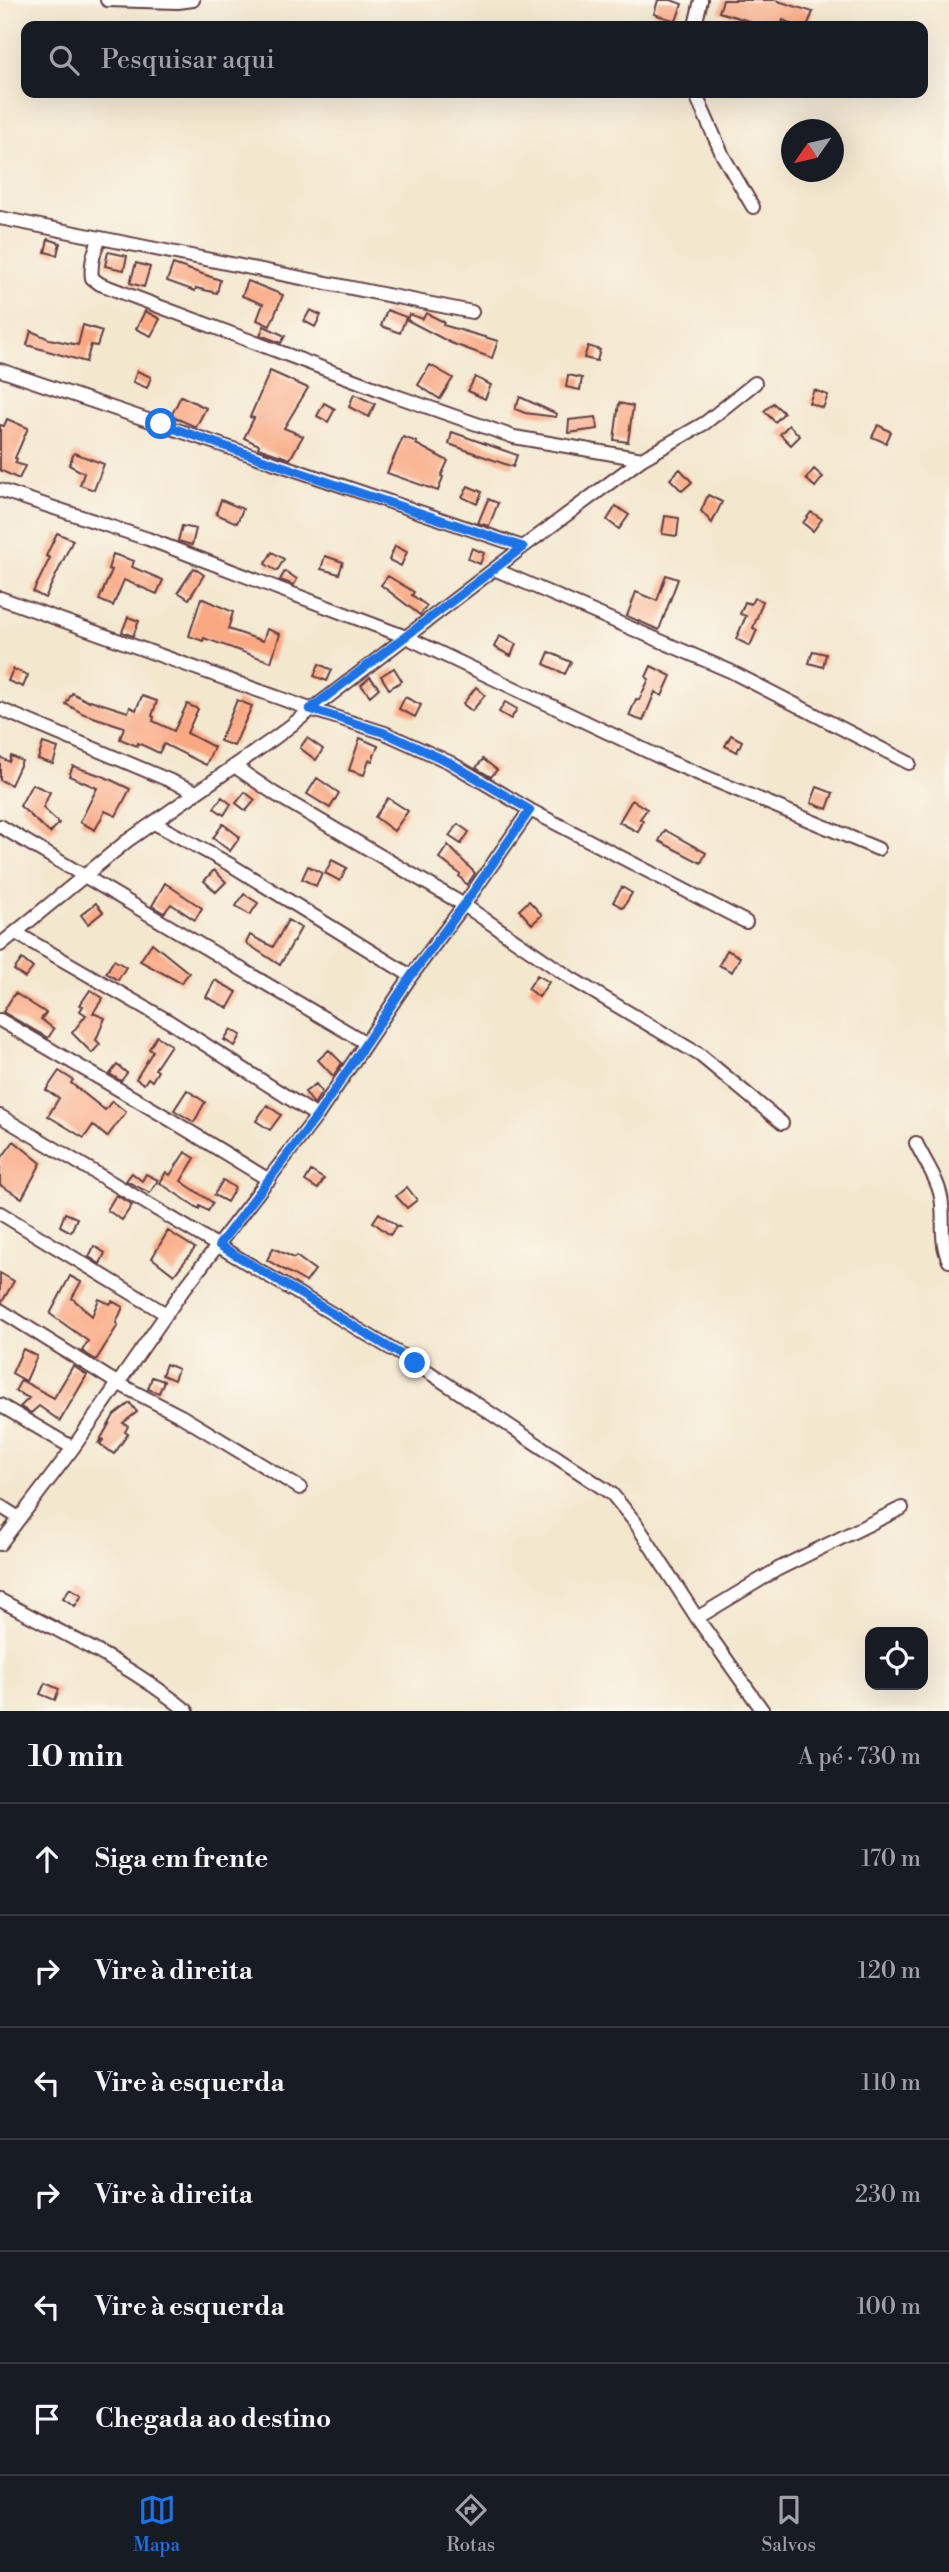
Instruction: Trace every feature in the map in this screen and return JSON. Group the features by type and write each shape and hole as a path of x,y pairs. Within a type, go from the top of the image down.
{"street":[{"path":"107,0 193,0"},
{"path":"696,21 701,0"},
{"path":"697,98 723,156 753,207"},
{"path":"0,218 472,312"},
{"path":"100,238 93,254 92,278 123,294 514,437 642,459"},
{"path":"0,370 523,547"},
{"path":"0,945 127,841 276,737 642,459 705,423 755,383"},
{"path":"0,490 148,539 406,637 668,761 878,849"},
{"path":"494,569 730,671 909,763"},
{"path":"0,598 310,709 385,733 449,762 530,810 746,922"},
{"path":"0,709 197,792"},
{"path":"234,766 275,794 464,905 572,979 701,1055 782,1123"},
{"path":"0,1544 73,1448 166,1314 317,1116 411,976 530,810"},
{"path":"154,823 231,865 411,976"},
{"path":"0,826 366,1043"},
{"path":"16,933 170,1022 317,1116"},
{"path":"0,1020 269,1180"},
{"path":"0,1116 415,1363 612,1494 635,1522 697,1618 763,1711"},
{"path":"916,1143 937,1185 942,1203 942,1239 949,1261"},
{"path":"0,1213 166,1314"},
{"path":"0,1310 117,1383 181,1416 300,1488"},
{"path":"0,1405 73,1448"},
{"path":"0,1506 19,1518"},
{"path":"697,1618 778,1569 902,1508"},
{"path":"0,1600 89,1646 156,1685 187,1711"}],"building":[{"path":"658,0 671,0 682,4 676,21 654,14"},
{"path":"723,0 775,0 813,12 809,21 749,21 719,12"},
{"path":"48,239 60,243 57,255 45,252"},
{"path":"108,252 127,256 124,270 105,266"},
{"path":"136,263 150,267 144,287 130,283"},
{"path":"173,264 220,280 217,293 196,288 195,291 167,281"},
{"path":"248,281 283,295 270,326 257,320 263,304 242,296"},
{"path":"310,310 321,315 315,327 304,321"},
{"path":"387,310 406,317 400,333 381,326"},
{"path":"145,311 160,319 151,336 136,329"},
{"path":"426,313 444,322 443,325 498,341 492,358 451,343 407,320 409,314 423,319"},
{"path":"83,325 102,331 97,346 91,345 86,362 27,345 31,331 49,339 78,345"},
{"path":"264,326 285,336 281,343 260,335"},
{"path":"588,346 600,350 597,361 584,358"},
{"path":"430,365 453,378 440,399 418,385"},
{"path":"137,371 151,377 147,388 133,382"},
{"path":"270,371 308,388 284,428 303,436 290,459 258,448 259,445 244,438"},
{"path":"568,375 582,378 580,390 566,387"},
{"path":"475,377 491,385 485,399 468,391"},
{"path":"814,390 828,395 823,408 809,403"},
{"path":"354,394 375,404 369,417 349,407"},
{"path":"181,396 206,408 196,427 171,416"},
{"path":"520,397 557,414 556,417 515,409"},
{"path":"324,403 335,409 328,422 317,416"},
{"path":"619,403 633,406 628,442 614,440"},
{"path":"773,403 784,413 775,422 764,411"},
{"path":"596,417 598,429 568,433 569,420"},
{"path":"7,419 28,428 15,458 15,463 25,466 19,479 0,470 0,425 4,426"},
{"path":"789,425 800,436 791,445 780,434"},
{"path":"878,425 891,432 886,443 872,437"},
{"path":"452,432 517,455 513,467 449,444"},
{"path":"403,437 417,442 416,444 448,461 438,491 387,473"},
{"path":"74,453 104,464 94,490 80,485 84,473 69,465"},
{"path":"680,469 692,482 682,491 670,479"},
{"path":"814,469 823,477 815,487 806,479"},
{"path":"468,486 482,492 477,504 462,497"},
{"path":"708,495 722,502 712,523 701,511"},
{"path":"488,499 498,503 489,526 478,523"},
{"path":"221,500 243,509 237,523 216,514"},
{"path":"616,506 629,515 619,529 607,520"},
{"path":"811,512 822,519 813,531 803,523"},
{"path":"665,516 679,518 677,536 662,534"},
{"path":"182,526 196,529 192,545 178,541"},
{"path":"57,533 73,540 45,598 33,592 50,558 46,556"},
{"path":"395,546 407,552 401,566 389,560"},
{"path":"472,548 484,553 480,564 468,559"},
{"path":"272,552 284,559 277,571 265,564"},
{"path":"113,554 134,561 132,567 163,580 157,594 124,580 113,606 99,600 112,570 108,569"},
{"path":"325,556 343,562 339,574 321,569"},
{"path":"194,568 204,575 189,599 178,592"},
{"path":"285,571 297,579 294,585 280,580"},
{"path":"666,575 678,579 659,630 627,616 636,592 657,601"},
{"path":"388,576 414,592 412,595 427,606 420,615 381,585"},
{"path":"201,598 233,612 228,629 263,641 267,629 280,634 271,662 204,638 203,641 189,636"},
{"path":"754,598 763,601 753,628 757,630 750,646 736,639 746,616 740,614 745,602 751,604"},
{"path":"128,617 139,621 133,636 122,632"},
{"path":"499,636 516,644 511,656 494,647"},
{"path":"813,651 826,654 823,667 809,663"},
{"path":"549,652 571,662 565,674 544,664"},
{"path":"319,664 332,670 327,681 314,676"},
{"path":"651,666 671,676 662,696 655,692 643,721 629,716 649,679 646,677"},
{"path":"394,668 402,681 389,689 381,676"},
{"path":"13,669 28,675 23,687 8,681"},
{"path":"370,677 379,688 370,696 361,685"},
{"path":"476,687 485,695 472,711 463,704"},
{"path":"72,693 89,702 90,700 128,712 130,707 136,710 142,696 157,701 153,721 174,731 187,704 198,709 187,733 214,747 206,765 164,744 159,753 138,743 137,746 120,739 124,727 84,714 66,704"},
{"path":"405,697 421,705 415,717 399,709"},
{"path":"237,700 252,706 234,746 220,741"},
{"path":"505,702 517,709 511,719 499,712"},
{"path":"731,735 742,741 737,752 725,746"},
{"path":"307,738 323,749 316,760 300,748"},
{"path":"360,738 378,746 364,775 349,770"},
{"path":"43,743 58,748 53,764 38,759"},
{"path":"11,756 22,761 11,785 0,780 0,757 9,762"},
{"path":"483,759 497,770 491,777 476,768"},
{"path":"73,766 130,789 116,816 105,811 95,830 80,822 97,788 69,776"},
{"path":"317,778 339,793 330,808 307,794"},
{"path":"32,784 50,792 43,808 59,823 50,833 20,806"},
{"path":"817,787 833,793 827,809 811,803"},
{"path":"245,792 255,800 246,811 236,803"},
{"path":"222,797 231,804 224,815 214,808"},
{"path":"388,798 408,811 394,831 375,817"},
{"path":"632,800 647,809 640,819 643,821 638,832 619,822"},
{"path":"223,824 240,837 230,851 213,838"},
{"path":"458,824 469,832 461,844 449,836"},
{"path":"665,830 706,853 701,863 659,841"},
{"path":"448,845 475,873 467,885 460,874 439,858"},
{"path":"332,860 347,868 340,881 325,873"},
{"path":"308,866 322,873 316,886 302,879"},
{"path":"214,870 226,882 216,892 204,881"},
{"path":"165,883 202,908 195,920 171,904 164,913 152,906"},
{"path":"622,887 632,893 623,908 613,902"},
{"path":"244,894 258,903 250,915 236,906"},
{"path":"529,901 542,915 532,924 519,910"},
{"path":"96,903 103,912 88,924 81,915"},
{"path":"288,920 301,928 280,965 246,943 250,935 273,947"},
{"path":"152,943 189,973 181,983 140,961"},
{"path":"727,950 740,957 732,972 719,965"},
{"path":"22,959 33,968 25,978 14,970"},
{"path":"114,960 126,967 118,980 106,973"},
{"path":"537,975 549,982 539,997 528,989"},
{"path":"215,980 237,992 228,1008 206,997"},
{"path":"90,990 103,998 93,1013 105,1018 96,1040 100,1044 92,1053 72,1033 86,1015 80,1011 83,1006 80,1005"},
{"path":"15,993 46,1013 41,1019 54,1029 48,1038 3,1012"},
{"path":"231,1029 241,1035 235,1046 224,1040"},
{"path":"157,1036 171,1045 155,1069 158,1071 152,1081 148,1078 144,1084 136,1079 153,1051 149,1049"},
{"path":"329,1050 342,1063 333,1076 318,1060"},
{"path":"117,1065 127,1073 121,1081 110,1074"},
{"path":"59,1071 73,1080 71,1083 105,1110 112,1101 126,1112 107,1137 93,1125 84,1138 48,1116 59,1098 46,1090"},
{"path":"316,1084 322,1092 314,1104 305,1092"},
{"path":"187,1090 205,1102 194,1122 174,1110"},
{"path":"267,1105 281,1115 270,1130 256,1121"},
{"path":"14,1141 41,1163 22,1198 0,1185 0,1160"},
{"path":"185,1152 195,1158 181,1181 213,1203 208,1211 200,1206 199,1209 160,1183 166,1172 170,1175"},
{"path":"311,1171 324,1179 318,1189 305,1181"},
{"path":"132,1173 142,1181 146,1174 158,1180 150,1193 126,1181"},
{"path":"223,1180 235,1188 227,1202 214,1195"},
{"path":"407,1187 417,1200 407,1208 396,1196"},
{"path":"116,1195 132,1205 122,1220 107,1210"},
{"path":"65,1213 77,1218 71,1232 60,1226"},
{"path":"379,1213 399,1227 390,1235 373,1222"},
{"path":"168,1231 195,1248 174,1275 152,1258"},
{"path":"94,1246 105,1253 100,1264 89,1257"},
{"path":"273,1248 294,1258 296,1256 315,1270 306,1282 267,1260"},
{"path":"0,1273 14,1281 2,1302 0,1301"},
{"path":"70,1276 81,1282 72,1298 92,1316 99,1299 110,1304 112,1301 123,1307 116,1323 118,1325 96,1360 82,1351 88,1341 50,1314"},
{"path":"23,1349 37,1356 26,1381 12,1373"},
{"path":"166,1364 178,1369 174,1380 162,1375"},
{"path":"73,1366 87,1375 60,1421 39,1406 31,1413 20,1407 29,1398 15,1391 21,1380 54,1398"},
{"path":"152,1377 164,1381 159,1393 148,1389"},
{"path":"130,1403 137,1412 123,1423 128,1426 125,1432 128,1434 114,1454 100,1444 104,1439 99,1442 114,1415"},
{"path":"70,1588 82,1595 75,1606 63,1598"},
{"path":"45,1683 59,1689 55,1700 40,1694"}],"route":[{"path":"161,424 523,547 310,709 385,733 449,762 530,810 411,976 317,1116 219,1245 415,1363"}]}
